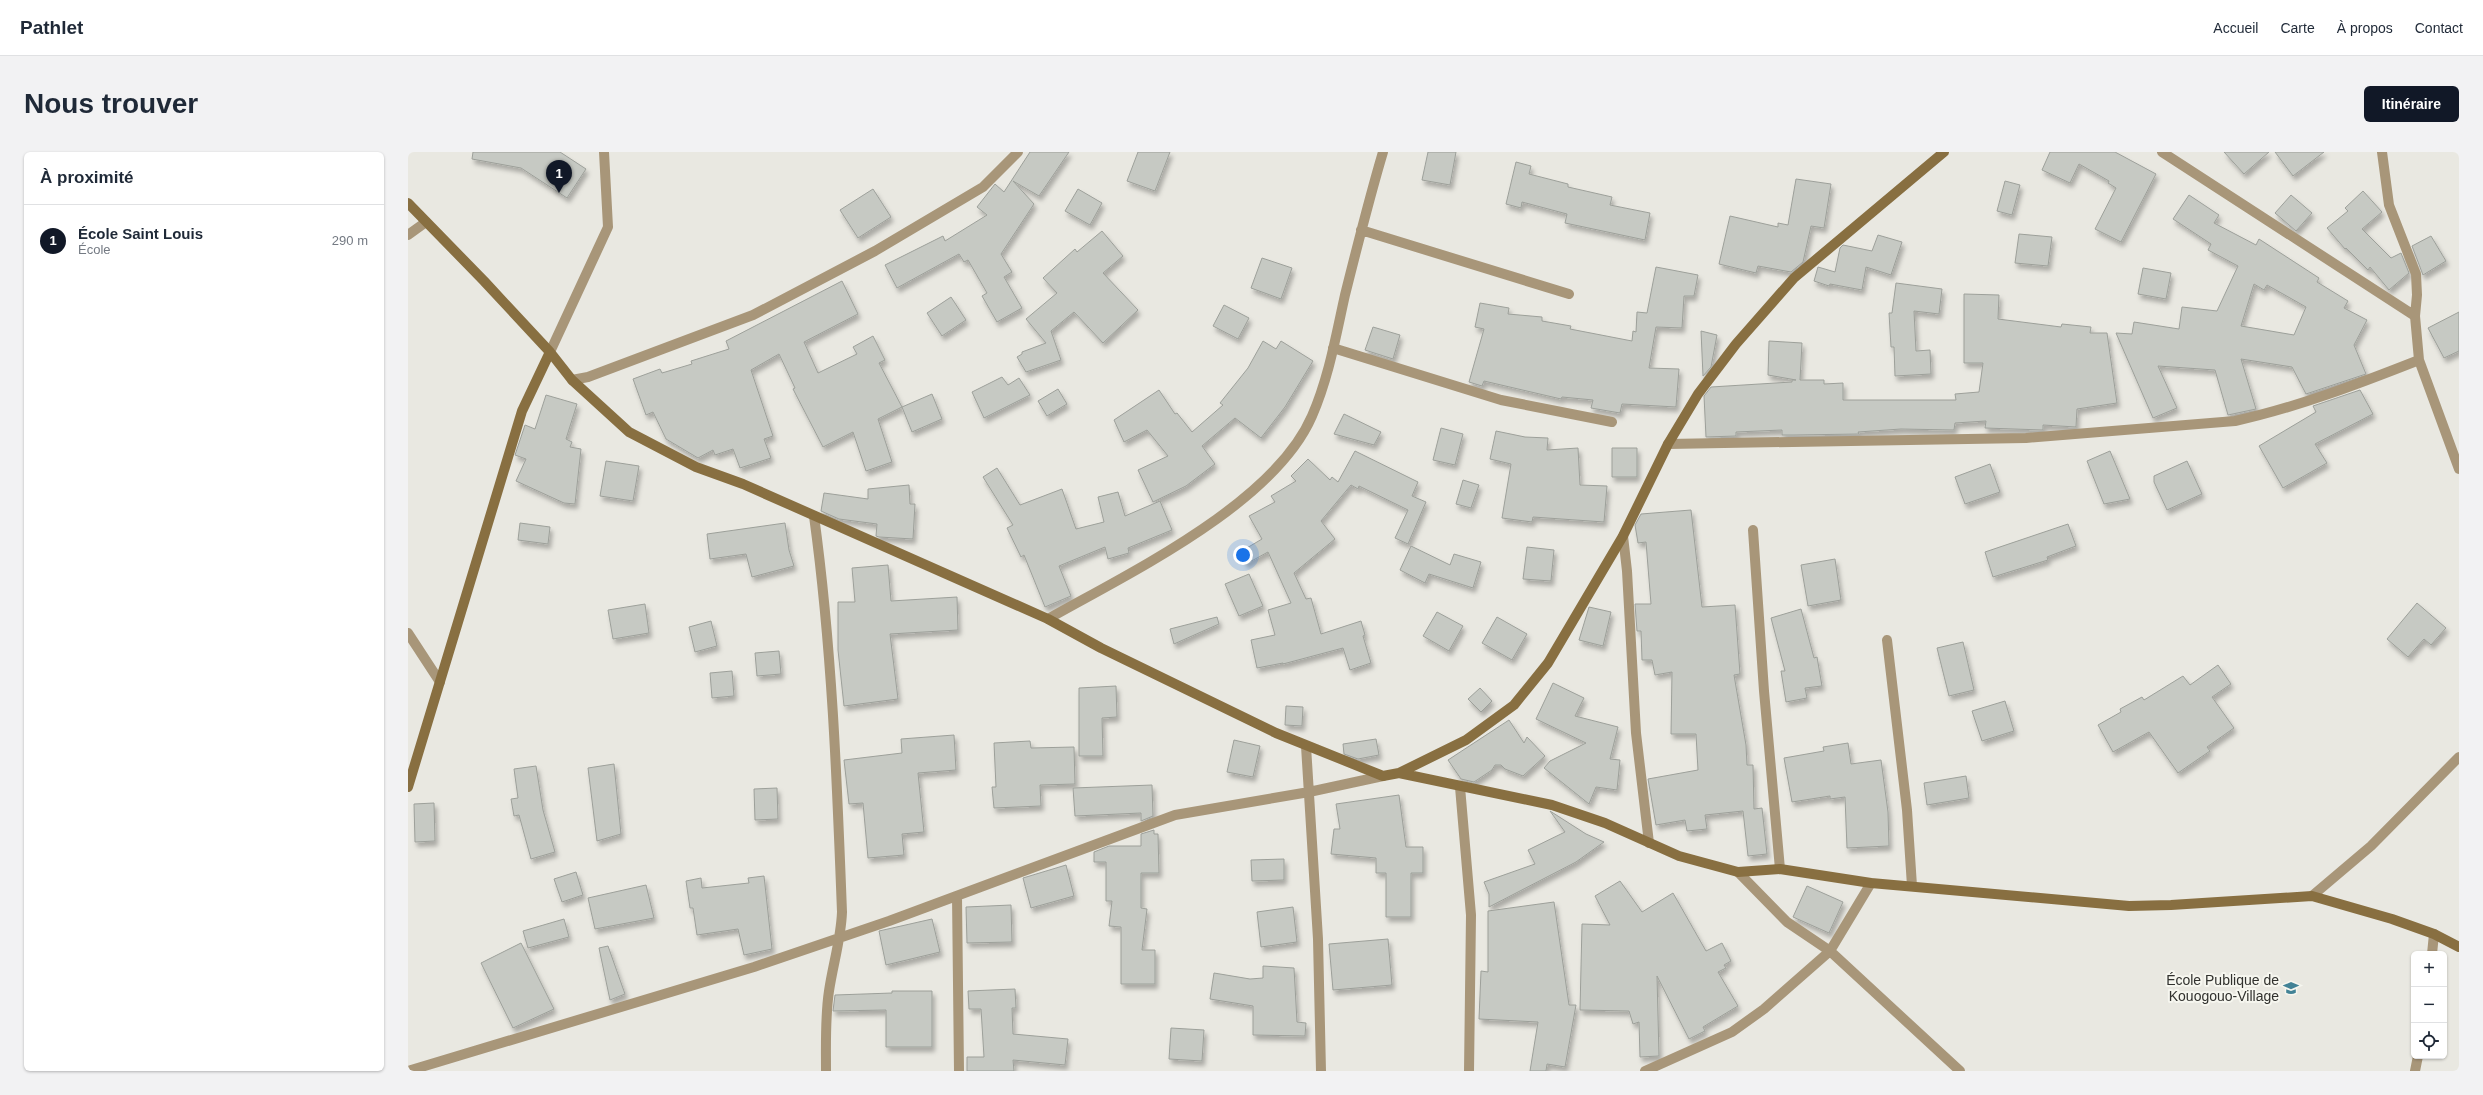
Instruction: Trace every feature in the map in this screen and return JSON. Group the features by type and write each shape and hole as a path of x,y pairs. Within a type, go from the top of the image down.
{"street":[{"path":"408,787 522,411 608,227 604,152"},
{"path":"572,380 594,375 753,315 875,251 983,187 1018,152"},
{"path":"1048,619 1172,549 1216,520 1255,488 1290,452 1312,417 1325,381 1360,230 1383,152"},
{"path":"408,1071 680,990 841,937 957,896 1175,815 1309,792 1399,773 1466,740 1514,705 1548,663 1623,536 1668,444 1698,394 1736,344 1794,278 1944,152"},
{"path":"2162,152 2415,316"},
{"path":"2382,152 2389,205 2416,274 2417,295 2415,316 2419,360 2459,469"},
{"path":"408,203 550,352 572,380 629,432 653,446 1048,619 1108,652 1306,746 1383,776"},
{"path":"408,235 426,222"},
{"path":"1360,230 1569,294"},
{"path":"1333,348 1502,400 1612,422"},
{"path":"1668,444 2026,438 2235,421 2268,414 2346,388 2419,360"},
{"path":"814,516 826,599 839,824 842,912 841,937 829,989 826,1013 826,1071"},
{"path":"1753,530 1764,691 1780,869"},
{"path":"1623,536 1627,571 1636,733 1649,843"},
{"path":"408,633 440,682"},
{"path":"1888,640 1907,810 1912,886"},
{"path":"1306,746 1318,939 1321,1071"},
{"path":"2312,896 2371,846 2459,757"},
{"path":"1399,773 1460,787 1552,805 1605,823 1679,856 1738,872 1780,869 1871,883 2129,906 2171,905 2312,896 2350,905 2434,934 2459,947"},
{"path":"1460,787 1471,915 1469,1071"},
{"path":"1738,872 1787,922 1830,951 1960,1071"},
{"path":"1645,1071 1732,1032 1764,1009 1830,951 1871,883"},
{"path":"957,896 959,1071"},
{"path":"2432,951 2434,934"},
{"path":"2415,1071 2417,1059"}],"building":[{"path":"473,152 560,152 586,169 567,198 521,168 472,159"},
{"path":"1030,152 1069,152 1039,196 1013,181 1034,204 1001,254 1012,272 1004,277 1022,308 997,322 982,296 987,293 968,260 964,262 959,254 897,288 885,265 943,236 945,241 987,215 977,207 995,184 1004,192"},
{"path":"1138,152 1170,152 1155,191 1127,181"},
{"path":"1428,152 1456,152 1450,185 1422,180"},
{"path":"2050,152 2115,152 2156,174 2121,242 2095,229 2116,188 2108,183 2109,181 2079,164 2070,183 2042,170"},
{"path":"2224,152 2269,152 2244,174"},
{"path":"2275,152 2324,152 2293,176"},
{"path":"1516,162 1531,166 1529,174 1568,184 1568,187 1612,197 1610,205 1650,213 1645,240 1565,223 1567,214 1522,202 1521,208 1506,204"},
{"path":"1796,179 1831,184 1824,228 1811,226 1803,262 1791,272 1758,266 1756,273 1719,264 1730,216 1778,227 1778,223 1788,225"},
{"path":"2005,181 2020,185 2012,215 1997,211"},
{"path":"873,189 891,217 858,238 840,210"},
{"path":"1078,189 1102,203 1090,225 1065,211"},
{"path":"2363,191 2382,212 2362,229 2391,258 2401,253 2409,273 2389,290 2370,267 2368,270 2346,248 2345,249 2327,228 2348,211 2345,208"},
{"path":"2189,195 2219,215 2214,223 2256,245 2259,239 2319,278 2317,282 2348,301 2344,308 2367,320 2354,345 2366,374 2306,394 2292,367 2241,359 2256,409 2228,415 2215,370 2158,366 2177,408 2153,418 2116,333 2132,334 2134,322 2179,329 2182,307 2217,311 2238,266 2208,250 2211,244 2173,219","holes":["2254,284 2264,290 2267,285 2306,307 2294,335 2241,326"]},
{"path":"2291,195 2312,213 2296,231 2275,213"},
{"path":"1102,231 1123,256 1103,273 1138,310 1103,343 1074,312 1051,331 1061,360 1026,372 1017,357 1022,354 1022,352 1046,343 1026,319 1057,293 1043,278 1075,249 1077,252"},
{"path":"2019,234 2052,237 2048,266 2015,263"},
{"path":"1878,235 1902,242 1891,275 1866,267 1862,290 1830,284 1829,286 1814,281 1818,267 1835,272 1840,248 1843,245 1872,251"},
{"path":"2431,236 2446,261 2423,275 2412,246"},
{"path":"1262,258 1292,268 1281,299 1251,288"},
{"path":"1656,267 1698,275 1694,296 1684,296 1682,328 1656,327 1649,368 1679,369 1676,407 1622,404 1620,413 1591,408 1593,400 1562,397 1561,399 1484,381 1482,386 1469,382 1484,329 1475,327 1480,303 1509,308 1508,314 1542,317 1542,321 1571,326 1570,329 1632,341 1633,331 1636,332 1637,312 1647,313"},
{"path":"2143,268 2171,273 2166,299 2138,294"},
{"path":"842,281 858,314 804,342 818,373 857,354 853,347 873,336 885,360 879,363 902,407 878,419 892,462 866,471 853,432 823,447 793,389 795,388 779,354 751,370 773,436 764,439 771,458 740,468 733,449 715,455 713,450 698,458 666,439 653,412 646,415 633,379 660,369 662,373 692,364 691,361 729,349 726,341"},
{"path":"1896,283 1942,289 1939,314 1914,311 1916,351 1930,350 1931,374 1895,376 1894,347 1891,347 1889,313 1892,313"},
{"path":"1964,294 1999,295 1998,319 2061,327 2062,324 2091,327 2090,333 2107,333 2117,403 2077,409 2076,427 2043,425 2043,430 1985,428 1986,421 1955,423 1954,430 1901,429 1858,432 1859,434 1782,435 1782,430 1736,432 1736,436 1706,437 1704,396 1711,387 1792,382 1792,380 1796,380 1768,375 1769,341 1802,343 1800,380 1824,380 1824,384 1843,383 1843,400 1956,400 1955,394 1979,392 1983,363 1964,363"},
{"path":"951,297 966,320 942,336 927,313"},
{"path":"1224,305 1249,318 1238,339 1213,326"},
{"path":"2459,312 2459,351 2444,358 2428,328"},
{"path":"1373,327 1400,335 1393,359 1365,350"},
{"path":"1701,331 1717,335 1711,367 1703,376"},
{"path":"1263,341 1276,349 1281,341 1313,361 1285,407 1261,438 1235,418 1202,446 1215,464 1186,486 1153,502 1138,470 1168,456 1147,430 1124,442 1114,420 1159,390 1175,414 1177,413 1192,432 1223,405 1220,403 1248,368"},
{"path":"1002,377 1008,385 1019,378 1030,395 984,418 972,392"},
{"path":"1058,389 1067,404 1047,416 1038,401"},
{"path":"2360,390 2373,414 2315,444 2327,463 2283,488 2259,446 2316,412 2313,406"},
{"path":"932,394 942,419 912,432 902,407"},
{"path":"546,395 577,404 566,439 572,442 570,447 581,449 575,504 564,503 516,481 526,459 515,455 525,425 535,429"},
{"path":"1344,414 1381,432 1374,445 1334,434"},
{"path":"1441,428 1463,434 1455,465 1433,460"},
{"path":"1496,431 1525,437 1548,438 1547,450 1578,448 1580,485 1607,486 1604,522 1533,517 1532,522 1502,518 1511,464 1490,459"},
{"path":"1612,448 1637,448 1637,477 1612,477"},
{"path":"1355,451 1418,482 1412,496 1426,502 1408,544 1395,538 1408,510 1359,486 1358,489 1351,485 1321,521 1335,539 1294,573 1306,599 1311,598 1321,634 1361,621 1365,635 1363,636 1371,663 1350,670 1343,648 1283,664 1257,668 1251,640 1275,635 1268,610 1291,603 1268,552 1246,564 1240,552 1262,539 1249,516 1275,502 1271,496 1296,481 1291,476 1308,459 1330,480 1332,477 1338,482"},
{"path":"2110,451 2130,499 2104,504 2087,461"},
{"path":"606,461 639,466 633,501 600,496"},
{"path":"2187,461 2202,494 2167,510 2154,482 2154,476"},
{"path":"1990,464 2000,492 1965,504 1955,477"},
{"path":"997,468 1020,505 1062,489 1076,529 1104,522 1098,497 1118,492 1125,516 1160,501 1172,530 1128,548 1129,553 1108,559 1105,547 1059,566 1071,596 1045,607 1024,555 1021,557 1007,528 1013,525 983,477"},
{"path":"1463,480 1479,485 1471,508 1456,504"},
{"path":"909,485 910,504 915,504 913,539 879,537 876,536 877,524 839,519 821,511 824,493 868,499 868,489"},
{"path":"1691,510 1702,607 1735,605 1740,674 1734,675 1746,745 1747,765 1753,765 1754,809 1762,808 1767,854 1748,856 1743,811 1705,815 1707,829 1687,831 1685,820 1656,825 1648,779 1698,770 1696,734 1671,734 1672,672 1655,675 1652,660 1642,660 1641,631 1637,631 1635,604 1651,604 1646,542 1638,543 1635,525 1641,514"},
{"path":"520,523 550,527 548,544 518,540"},
{"path":"785,523 789,550 794,566 752,577 746,554 710,559 707,534"},
{"path":"2068,524 2076,546 2047,557 2048,560 1993,577 1985,552"},
{"path":"1411,546 1450,565 1454,554 1481,562 1473,588 1429,574 1425,583 1400,570"},
{"path":"1527,547 1554,550 1551,581 1523,579"},
{"path":"1835,559 1841,600 1808,606 1801,565"},
{"path":"888,565 891,601 957,597 958,630 890,634 898,699 844,706 838,650 838,602 855,602 852,568"},
{"path":"1249,574 1263,606 1239,616 1225,584"},
{"path":"2417,603 2446,628 2431,645 2424,639 2408,657 2387,639"},
{"path":"645,604 649,633 613,639 608,610"},
{"path":"1589,607 1611,612 1603,646 1579,640"},
{"path":"1801,609 1814,658 1817,657 1822,686 1805,688 1807,698 1786,702 1781,671 1785,671 1771,618"},
{"path":"1437,612 1463,626 1449,651 1423,636"},
{"path":"1217,617 1219,624 1174,644 1170,629"},
{"path":"1497,617 1527,634 1512,660 1482,643"},
{"path":"711,621 717,646 695,652 689,627"},
{"path":"1963,642 1974,690 1949,696 1937,648"},
{"path":"779,651 781,674 757,676 755,653"},
{"path":"2218,665 2231,684 2212,697 2234,728 2207,747 2210,751 2178,773 2149,732 2113,752 2098,725 2121,712 2120,709 2142,697 2144,700 2183,676 2190,685"},
{"path":"732,671 734,696 712,698 710,673"},
{"path":"1553,683 1584,698 1575,716 1618,727 1610,759 1620,760 1617,790 1596,787 1589,804 1544,768 1550,761 1586,743 1536,719"},
{"path":"1116,686 1117,717 1102,718 1103,756 1079,756 1079,688"},
{"path":"1480,688 1492,701 1481,712 1468,699"},
{"path":"2005,701 2014,731 1982,741 1972,711"},
{"path":"1286,706 1303,707 1302,726 1285,725"},
{"path":"1509,720 1524,743 1527,737 1545,756 1523,776 1505,769 1501,765 1495,765 1492,770 1474,782 1461,779 1448,760"},
{"path":"954,735 956,770 918,773 924,832 902,834 904,855 868,858 863,803 849,804 844,760 902,753 901,739"},
{"path":"1376,739 1379,755 1358,759 1344,754 1343,744"},
{"path":"1234,740 1260,746 1253,777 1227,772"},
{"path":"1030,741 1031,748 1074,747 1075,784 1040,785 1041,806 994,808 992,787 996,787 994,743"},
{"path":"1848,743 1851,764 1881,760 1888,812 1889,846 1847,848 1845,797 1830,799 1830,796 1792,802 1784,758 1824,751 1823,747"},
{"path":"614,764 621,834 597,841 588,768"},
{"path":"536,766 543,810 555,852 531,859 519,815 514,816 511,799 518,798 514,769"},
{"path":"1966,776 1969,798 1927,805 1924,783"},
{"path":"1152,785 1153,816 1141,821 1141,813 1075,816 1073,788"},
{"path":"777,788 778,819 755,820 754,789"},
{"path":"1399,795 1406,847 1423,847 1423,873 1411,873 1411,917 1386,917 1386,873 1376,873 1376,858 1331,854 1334,829 1340,829 1336,804"},
{"path":"434,803 435,841 415,842 414,804"},
{"path":"1550,811 1586,834 1604,842 1576,862 1489,907 1489,894 1484,882 1535,864 1528,850 1565,832"},
{"path":"1154,830 1154,834 1158,834 1159,873 1141,873 1141,908 1147,909 1142,950 1155,950 1155,984 1121,984 1121,927 1109,926 1112,901 1106,901 1106,862 1094,862 1094,852 1109,846 1141,846 1141,834"},
{"path":"1284,859 1284,880 1252,881 1251,860"},
{"path":"1066,865 1074,896 1031,908 1023,878"},
{"path":"576,872 583,895 562,902 554,879"},
{"path":"764,876 772,949 744,955 738,929 697,935 693,908 690,908 686,881 701,878 702,888 749,883 748,878"},
{"path":"1620,881 1642,912 1673,893 1706,951 1722,943 1731,961 1724,965 1726,968 1718,972 1738,1006 1703,1027 1705,1031 1689,1039 1657,976 1659,1056 1640,1057 1639,1022 1633,1024 1629,1011 1580,1010 1582,924 1610,925 1595,896"},
{"path":"646,885 654,918 595,929 588,898"},
{"path":"1807,886 1843,902 1829,933 1793,917"},
{"path":"1554,902 1569,1005 1576,1005 1565,1067 1547,1064 1546,1071 1530,1071 1538,1022 1479,1019 1481,971 1488,972 1488,911"},
{"path":"1011,905 1012,942 967,943 966,907"},
{"path":"1293,907 1297,942 1261,947 1257,912"},
{"path":"564,919 569,937 528,948 523,931"},
{"path":"932,919 940,952 886,965 879,931"},
{"path":"1388,939 1392,985 1333,990 1329,944"},
{"path":"521,943 554,1009 513,1028 481,963"},
{"path":"608,946 625,994 610,1000 599,948"},
{"path":"1263,966 1294,968 1297,1022 1306,1023 1305,1036 1253,1035 1253,1006 1210,999 1214,973 1250,979 1263,978"},
{"path":"1015,989 1016,1008 1012,1008 1013,1034 1068,1039 1065,1065 1013,1060 1014,1071 967,1071 967,1057 984,1057 981,1009 969,1009 968,991"},
{"path":"892,991 932,991 932,1047 886,1047 886,1010 833,1011 835,995 892,993"},
{"path":"1171,1028 1204,1030 1202,1061 1169,1059"}],"place":[{"name":"École Saint Louis","path":"559,193"},
{"name":"École Publique de Kouogouo-Village","path":"2291,988"}]}
